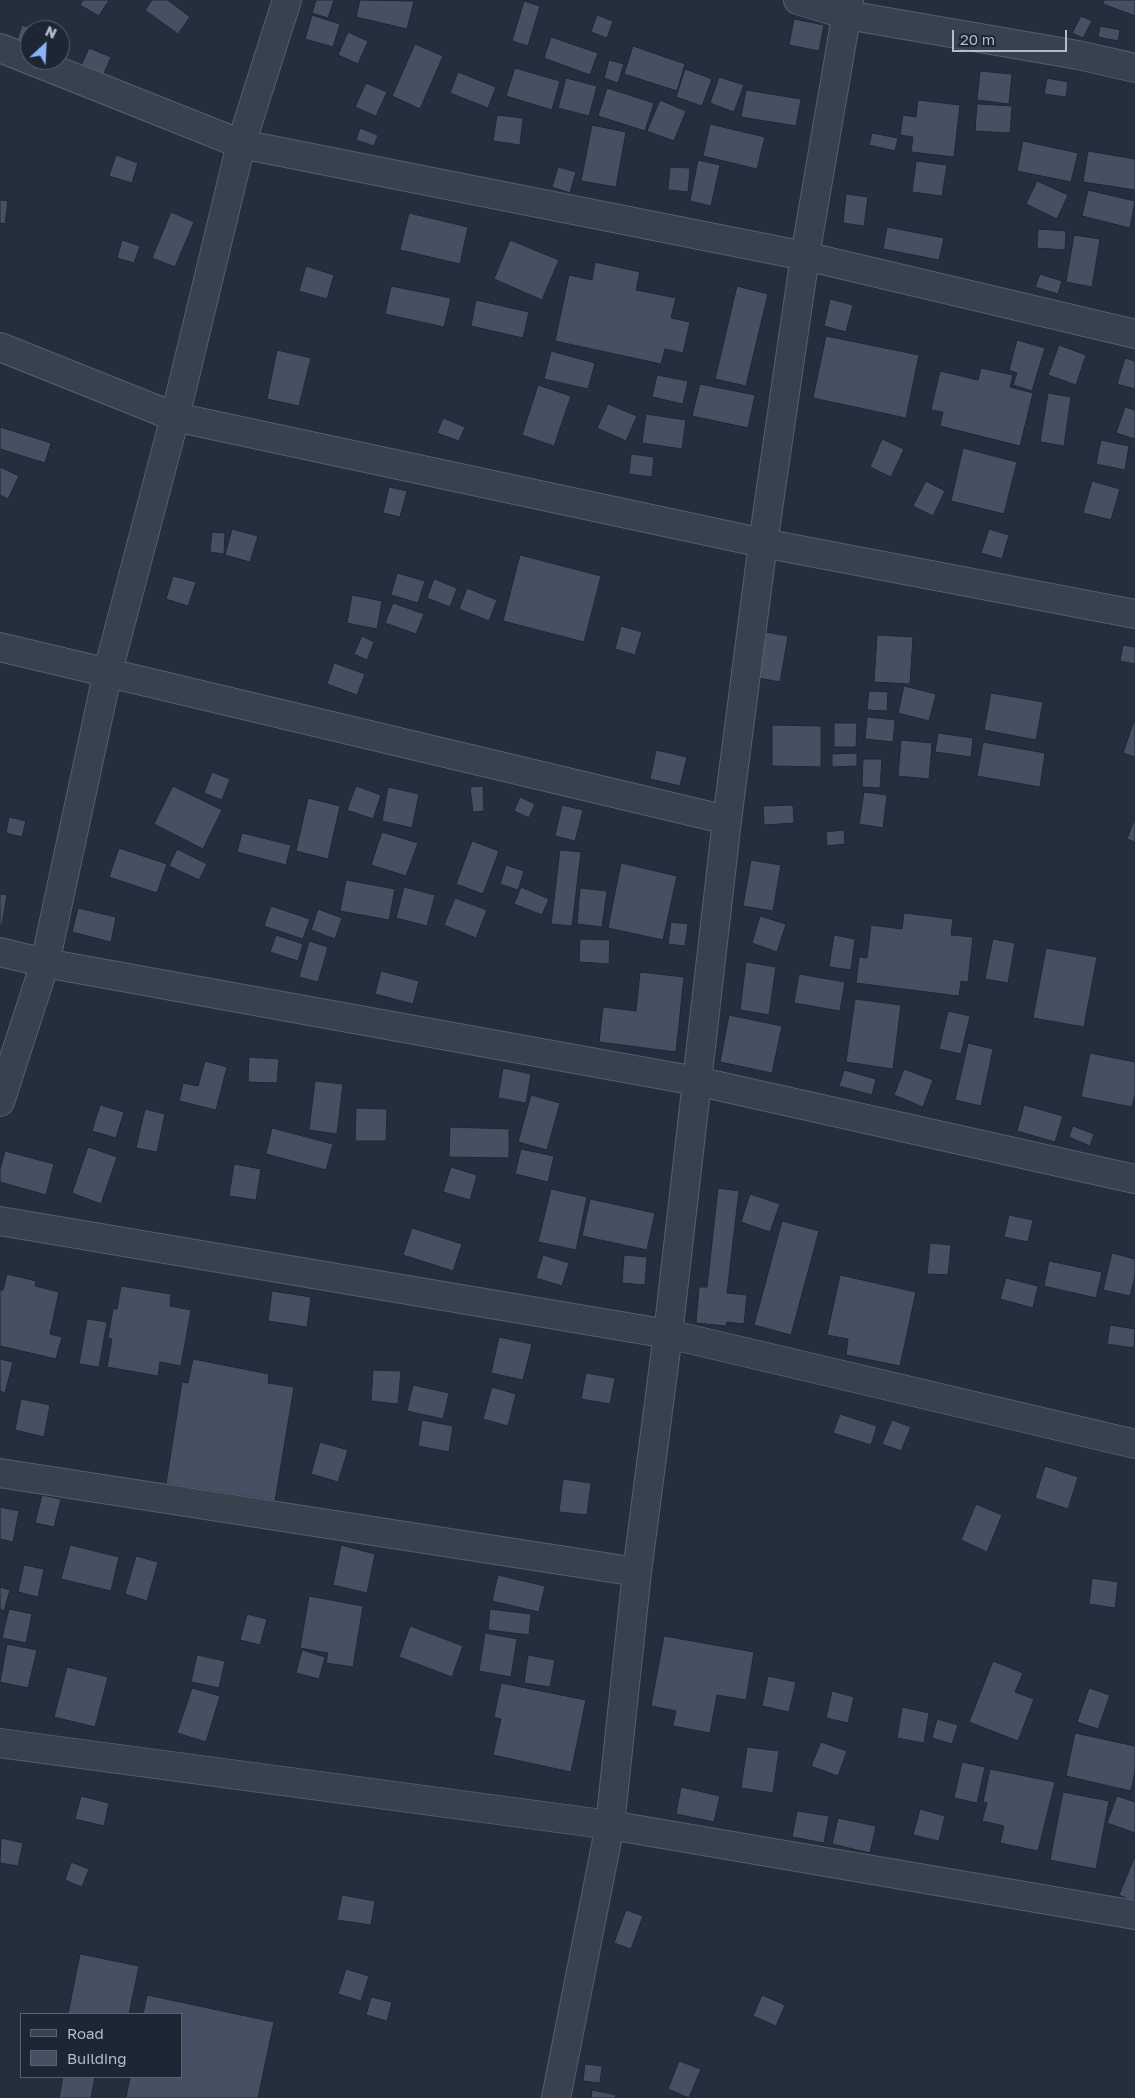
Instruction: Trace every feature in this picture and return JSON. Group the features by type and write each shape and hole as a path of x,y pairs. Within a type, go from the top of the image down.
{"street":[{"path":"0,1102 45,962 108,671 175,417 240,144 287,0"},
{"path":"798,0 848,7 1135,68"},
{"path":"556,2098 610,1825 637,1572 668,1334 727,820 762,543 805,256 848,7"},
{"path":"0,48 240,144 805,256 1135,334"},
{"path":"0,347 175,417 762,543 1135,614"},
{"path":"0,647 108,671 727,820"},
{"path":"0,952 45,962 696,1081 1135,1179"},
{"path":"0,1220 668,1334 1135,1444"},
{"path":"0,1472 637,1572"},
{"path":"0,1743 610,1825 1135,1915"}],"building":[{"path":"83,0 109,0 99,16 80,5"},
{"path":"152,0 168,0 190,17 178,34 145,10"},
{"path":"316,0 334,0 328,18 312,13"},
{"path":"360,0 414,1 407,29 356,17"},
{"path":"1104,0 1135,0 1135,16 1103,4"},
{"path":"524,1 540,6 528,46 512,41"},
{"path":"312,15 340,24 333,47 305,39"},
{"path":"597,15 613,21 607,38 591,32"},
{"path":"1081,16 1092,21 1083,38 1072,33"},
{"path":"794,19 824,25 819,51 789,45"},
{"path":"1100,26 1120,30 1118,41 1098,37"},
{"path":"20,31 20,54 13,52"},
{"path":"348,32 368,41 358,64 338,55"},
{"path":"551,37 598,53 590,75 544,58"},
{"path":"415,44 443,56 420,109 392,96"},
{"path":"633,46 685,64 677,91 624,74"},
{"path":"89,48 111,57 102,78 80,68"},
{"path":"609,60 624,64 618,83 604,78"},
{"path":"515,68 560,81 552,110 506,96"},
{"path":"685,69 712,79 702,106 676,97"},
{"path":"980,71 1012,74 1009,104 977,100"},
{"path":"458,72 496,87 488,108 450,93"},
{"path":"719,77 744,85 734,112 710,103"},
{"path":"566,78 597,86 589,116 558,108"},
{"path":"1047,78 1068,82 1066,97 1044,94"},
{"path":"366,83 387,92 376,116 355,107"},
{"path":"607,88 654,103 645,131 598,116"},
{"path":"746,90 801,99 796,126 741,117"},
{"path":"660,100 686,111 674,141 647,131"},
{"path":"918,100 960,105 954,157 911,152 913,137 900,135 903,115 916,117"},
{"path":"977,104 1012,106 1010,133 975,131"},
{"path":"497,115 523,118 520,145 493,141"},
{"path":"710,124 765,137 757,169 703,156"},
{"path":"592,125 626,132 616,187 581,181"},
{"path":"360,128 378,135 374,146 356,140"},
{"path":"872,133 898,138 895,151 869,145"},
{"path":"1023,141 1078,153 1071,182 1017,171"},
{"path":"1088,151 1135,159 1135,190 1083,182"},
{"path":"116,155 138,163 132,183 109,176"},
{"path":"698,160 720,165 711,206 690,201"},
{"path":"916,161 947,165 942,196 912,192"},
{"path":"558,167 576,172 570,193 552,187"},
{"path":"670,167 690,168 688,192 668,190"},
{"path":"1037,181 1068,195 1057,219 1026,204"},
{"path":"1088,190 1135,201 1130,228 1082,216"},
{"path":"846,194 868,197 864,226 843,223"},
{"path":"0,200 8,201 5,224 0,223"},
{"path":"171,212 194,222 175,267 152,258"},
{"path":"409,213 468,227 460,264 400,250"},
{"path":"887,227 944,238 939,260 883,249"},
{"path":"1038,229 1066,231 1065,250 1037,248"},
{"path":"1074,235 1100,239 1092,287 1066,282"},
{"path":"122,240 140,246 134,263 117,258"},
{"path":"510,240 559,260 542,300 494,279"},
{"path":"595,262 640,272 636,290 676,298 671,318 690,322 683,353 665,349 661,364 555,341 569,275 592,280"},
{"path":"306,266 334,275 327,299 299,291"},
{"path":"1040,274 1062,281 1058,294 1035,287"},
{"path":"391,286 451,298 444,327 385,314"},
{"path":"737,286 768,294 746,386 715,379"},
{"path":"830,299 853,305 846,332 824,326"},
{"path":"476,300 529,312 523,338 471,326"},
{"path":"826,336 919,355 906,418 813,398"},
{"path":"1017,340 1045,348 1032,391 1013,385 1017,373 1009,370"},
{"path":"1059,345 1086,355 1076,385 1048,375"},
{"path":"277,350 311,358 299,406 267,399"},
{"path":"551,351 595,363 588,389 544,379"},
{"path":"1125,358 1135,361 1135,389 1117,384"},
{"path":"981,368 1013,375 1010,387 1033,393 1020,446 940,426 943,412 931,410 940,371 978,380"},
{"path":"657,375 688,381 683,404 652,397"},
{"path":"700,384 755,395 748,428 692,416"},
{"path":"538,385 571,396 554,446 522,435"},
{"path":"1048,393 1071,397 1064,446 1040,442"},
{"path":"608,404 637,416 626,441 597,428"},
{"path":"1125,407 1135,410 1135,439 1116,433"},
{"path":"646,414 686,420 682,449 642,443"},
{"path":"443,418 465,427 459,441 437,433"},
{"path":"0,427 51,443 45,463 0,449"},
{"path":"882,439 904,449 891,477 870,467"},
{"path":"1101,440 1129,446 1125,470 1096,464"},
{"path":"963,448 1017,462 1004,514 951,501"},
{"path":"631,454 654,457 652,477 629,474"},
{"path":"0,467 19,476 8,499 0,495"},
{"path":"926,481 945,491 933,516 913,506"},
{"path":"1092,481 1120,489 1111,520 1083,513"},
{"path":"389,487 407,491 400,517 383,513"},
{"path":"232,529 258,536 250,562 225,555"},
{"path":"989,529 1009,535 1002,559 981,553"},
{"path":"212,532 225,533 224,554 210,552"},
{"path":"520,555 601,576 584,642 503,621"},
{"path":"397,573 425,581 418,603 391,595"},
{"path":"173,576 196,582 188,606 166,599"},
{"path":"434,579 457,588 450,607 427,598"},
{"path":"467,588 497,600 489,621 459,609"},
{"path":"352,595 382,601 377,629 347,623"},
{"path":"393,603 424,614 416,634 385,623"},
{"path":"621,626 642,632 635,655 615,649"},
{"path":"766,632 788,636 780,682 758,678"},
{"path":"877,635 913,637 910,684 874,682"},
{"path":"362,636 374,642 367,660 354,654"},
{"path":"1123,645 1135,647 1135,664 1120,661"},
{"path":"334,663 365,674 357,695 327,684"},
{"path":"904,686 936,694 929,721 898,713"},
{"path":"869,691 888,692 887,711 867,710"},
{"path":"991,693 1043,702 1036,740 984,730"},
{"path":"867,717 895,720 893,742 865,739"},
{"path":"1135,718 1135,757 1123,753"},
{"path":"834,723 857,723 856,747 834,747"},
{"path":"772,725 821,726 821,767 772,766"},
{"path":"938,733 973,738 971,757 935,752"},
{"path":"901,740 932,743 929,779 898,776"},
{"path":"983,742 1045,753 1040,787 977,776"},
{"path":"656,750 687,757 680,786 650,779"},
{"path":"857,753 857,766 832,767 832,754"},
{"path":"863,759 882,759 880,788 862,787"},
{"path":"212,772 230,779 222,800 204,793"},
{"path":"173,786 222,810 203,849 154,824"},
{"path":"356,786 381,795 373,819 347,810"},
{"path":"483,786 484,811 473,812 470,787"},
{"path":"388,787 419,794 412,828 382,821"},
{"path":"864,792 887,795 883,828 859,824"},
{"path":"520,797 535,804 529,818 514,811"},
{"path":"308,798 340,806 328,859 296,851"},
{"path":"562,805 583,810 575,841 555,836"},
{"path":"793,805 794,823 764,825 763,806"},
{"path":"9,817 26,821 22,837 6,833"},
{"path":"1135,818 1135,842 1127,839"},
{"path":"844,830 845,844 827,846 826,832"},
{"path":"382,832 418,843 406,876 371,865"},
{"path":"242,833 291,845 286,865 237,852"},
{"path":"472,841 499,851 483,894 456,884"},
{"path":"119,848 167,864 157,893 109,877"},
{"path":"177,849 207,864 199,880 169,866"},
{"path":"560,850 581,852 572,926 551,924"},
{"path":"751,860 781,865 773,911 743,906"},
{"path":"621,863 677,876 663,940 608,928"},
{"path":"506,865 524,871 518,890 500,884"},
{"path":"346,880 395,889 389,920 340,911"},
{"path":"404,887 435,895 427,926 396,918"},
{"path":"521,887 549,899 542,915 514,904"},
{"path":"580,888 607,891 602,927 577,924"},
{"path":"0,894 7,895 2,925 0,925"},
{"path":"455,898 487,910 476,938 444,925"},
{"path":"271,906 310,919 303,939 264,926"},
{"path":"78,908 116,917 111,942 72,932"},
{"path":"318,909 342,918 335,939 311,930"},
{"path":"904,913 953,919 951,935 973,937 968,982 961,981 959,996 856,983 859,957 867,958 871,925 902,929"},
{"path":"760,916 786,924 777,952 752,943"},
{"path":"671,922 688,924 685,946 668,944"},
{"path":"276,935 303,944 298,961 270,952"},
{"path":"834,935 855,939 851,970 829,967"},
{"path":"580,939 610,940 609,964 579,962"},
{"path":"993,939 1015,943 1008,983 985,979"},
{"path":"309,941 328,947 318,982 299,977"},
{"path":"1046,948 1097,957 1084,1027 1033,1018"},
{"path":"746,962 776,967 769,1015 740,1010"},
{"path":"381,971 419,981 413,1004 375,994"},
{"path":"640,972 684,977 676,1052 599,1042 603,1007 636,1011"},
{"path":"799,974 845,982 840,1011 794,1003"},
{"path":"855,999 901,1005 893,1069 846,1062"},
{"path":"948,1011 970,1016 961,1054 939,1049"},
{"path":"729,1015 782,1026 772,1073 720,1062"},
{"path":"968,1043 993,1049 981,1106 955,1100"},
{"path":"1090,1053 1135,1062 1135,1094 1132,1107 1081,1097"},
{"path":"249,1057 279,1059 277,1083 248,1082"},
{"path":"205,1061 227,1067 216,1110 179,1101 183,1083 198,1086"},
{"path":"503,1068 531,1074 526,1103 498,1098"},
{"path":"904,1069 933,1080 923,1107 894,1095"},
{"path":"844,1070 876,1079 872,1095 839,1086"},
{"path":"315,1081 343,1084 337,1134 309,1130"},
{"path":"531,1095 560,1103 547,1150 518,1142"},
{"path":"100,1105 124,1112 116,1138 92,1131"},
{"path":"1024,1105 1063,1116 1055,1142 1017,1131"},
{"path":"356,1108 387,1109 386,1141 355,1141"},
{"path":"145,1109 165,1114 157,1152 136,1148"},
{"path":"1073,1126 1094,1134 1090,1146 1069,1137"},
{"path":"450,1127 509,1129 509,1158 449,1157"},
{"path":"272,1128 333,1144 326,1170 266,1154"},
{"path":"88,1147 117,1157 101,1204 72,1193"},
{"path":"521,1149 554,1156 548,1182 515,1174"},
{"path":"5,1151 54,1164 46,1195 0,1182 0,1170"},
{"path":"234,1164 261,1169 256,1200 229,1196"},
{"path":"451,1167 477,1175 470,1200 443,1192"},
{"path":"718,1188 739,1191 727,1293 747,1295 744,1324 727,1322 726,1326 696,1323 699,1287 707,1287"},
{"path":"551,1189 587,1197 576,1250 538,1242"},
{"path":"750,1194 780,1204 770,1232 741,1222"},
{"path":"590,1199 655,1213 647,1250 582,1236"},
{"path":"1009,1215 1033,1220 1028,1242 1004,1237"},
{"path":"782,1221 819,1231 791,1335 754,1325"},
{"path":"412,1228 462,1244 453,1271 403,1255"},
{"path":"930,1243 951,1245 948,1275 927,1274"},
{"path":"1112,1253 1135,1259 1135,1276 1130,1296 1103,1290"},
{"path":"543,1255 569,1263 562,1286 536,1278"},
{"path":"624,1255 647,1257 645,1285 622,1283"},
{"path":"1049,1261 1102,1272 1096,1298 1044,1286"},
{"path":"7,1274 36,1281 35,1286 59,1292 50,1334 62,1337 56,1359 0,1346 0,1290 3,1290"},
{"path":"840,1275 916,1292 900,1366 846,1355 848,1339 827,1335"},
{"path":"1006,1278 1038,1286 1033,1308 1000,1299"},
{"path":"121,1286 171,1294 170,1306 191,1310 181,1366 160,1362 158,1376 107,1367 112,1339 108,1338 113,1309 117,1309"},
{"path":"272,1291 311,1297 307,1327 268,1321"},
{"path":"87,1319 107,1322 99,1367 79,1364"},
{"path":"1110,1325 1135,1329 1134,1348 1107,1344"},
{"path":"499,1337 532,1344 523,1380 491,1373"},
{"path":"0,1359 13,1362 5,1393 0,1391"},
{"path":"193,1359 269,1374 268,1383 294,1387 275,1501 166,1484 182,1382 188,1383"},
{"path":"373,1370 401,1371 398,1404 371,1401"},
{"path":"586,1373 615,1378 610,1404 581,1399"},
{"path":"413,1385 449,1393 443,1419 407,1411"},
{"path":"492,1387 516,1394 508,1426 483,1419"},
{"path":"21,1399 50,1405 44,1437 15,1430"},
{"path":"840,1414 877,1426 871,1445 833,1433"},
{"path":"422,1420 453,1426 449,1452 418,1446"},
{"path":"892,1420 911,1427 901,1451 882,1444"},
{"path":"320,1442 348,1450 338,1482 311,1474"},
{"path":"1045,1466 1078,1477 1068,1509 1035,1498"},
{"path":"563,1479 591,1483 587,1515 559,1512"},
{"path":"42,1495 61,1499 54,1527 35,1523"},
{"path":"976,1504 1002,1515 987,1552 961,1540"},
{"path":"0,1507 19,1511 13,1542 0,1539"},
{"path":"70,1545 119,1557 111,1591 61,1579"},
{"path":"341,1545 375,1554 367,1593 333,1585"},
{"path":"136,1556 158,1562 147,1601 125,1594"},
{"path":"24,1565 44,1569 38,1597 18,1592"},
{"path":"498,1575 545,1586 539,1612 492,1601"},
{"path":"1092,1578 1118,1582 1115,1608 1089,1604"},
{"path":"0,1587 10,1590 4,1611 0,1609"},
{"path":"309,1596 363,1606 353,1667 326,1663 328,1653 300,1648"},
{"path":"9,1609 32,1614 26,1643 2,1638"},
{"path":"490,1609 531,1614 529,1635 488,1630"},
{"path":"247,1614 267,1619 260,1645 240,1640"},
{"path":"410,1626 463,1646 452,1677 399,1657"},
{"path":"485,1633 517,1639 511,1677 479,1671"},
{"path":"664,1636 754,1652 746,1700 717,1695 710,1733 673,1726 676,1711 651,1706"},
{"path":"7,1644 37,1650 28,1688 0,1682"},
{"path":"302,1650 325,1657 319,1679 296,1673"},
{"path":"197,1655 225,1661 219,1688 191,1682"},
{"path":"528,1655 555,1660 550,1687 524,1683"},
{"path":"993,1661 1023,1673 1015,1692 1034,1699 1018,1741 969,1722"},
{"path":"67,1667 108,1677 95,1727 54,1717"},
{"path":"768,1676 796,1682 789,1712 762,1706"},
{"path":"501,1683 586,1700 571,1772 493,1755 501,1719 494,1717"},
{"path":"192,1688 220,1696 206,1742 177,1733"},
{"path":"1089,1688 1110,1695 1098,1729 1077,1722"},
{"path":"832,1691 854,1697 848,1723 826,1718"},
{"path":"902,1707 929,1713 924,1743 897,1738"},
{"path":"937,1719 958,1725 952,1744 932,1738"},
{"path":"1075,1733 1135,1746 1135,1771 1131,1791 1066,1776"},
{"path":"821,1742 847,1751 838,1776 811,1766"},
{"path":"747,1747 779,1751 773,1793 741,1788"},
{"path":"962,1762 985,1767 977,1803 954,1798"},
{"path":"990,1769 1055,1782 1038,1851 1000,1843 1004,1826 982,1821 987,1803 983,1802"},
{"path":"681,1787 720,1796 714,1822 676,1814"},
{"path":"1063,1792 1109,1801 1096,1869 1050,1860"},
{"path":"81,1796 109,1803 104,1826 75,1819"},
{"path":"1117,1796 1135,1802 1135,1833 1107,1823"},
{"path":"920,1809 945,1816 939,1841 913,1835"},
{"path":"797,1811 829,1816 824,1843 792,1837"},
{"path":"838,1818 876,1826 870,1853 832,1844"},
{"path":"1,1838 23,1843 18,1866 0,1863"},
{"path":"1135,1856 1135,1902 1119,1895"},
{"path":"71,1862 89,1869 82,1887 65,1880"},
{"path":"342,1895 375,1901 371,1925 337,1920"},
{"path":"626,1910 643,1916 631,1949 614,1943"},
{"path":"80,1954 139,1966 129,2013 68,2013"},
{"path":"346,1969 369,1976 361,2001 338,1994"},
{"path":"147,1995 274,2022 258,2098 126,2098 130,2078 182,2078 182,2013 143,2013"},
{"path":"762,1995 785,2005 776,2026 753,2016"},
{"path":"371,1997 392,2002 387,2021 366,2015"},
{"path":"679,2061 701,2069 689,2098 668,2089"},
{"path":"585,2064 602,2066 600,2083 583,2081"},
{"path":"63,2078 95,2078 91,2098 59,2098"},
{"path":"592,2090 616,2095 615,2098 591,2098"}]}
